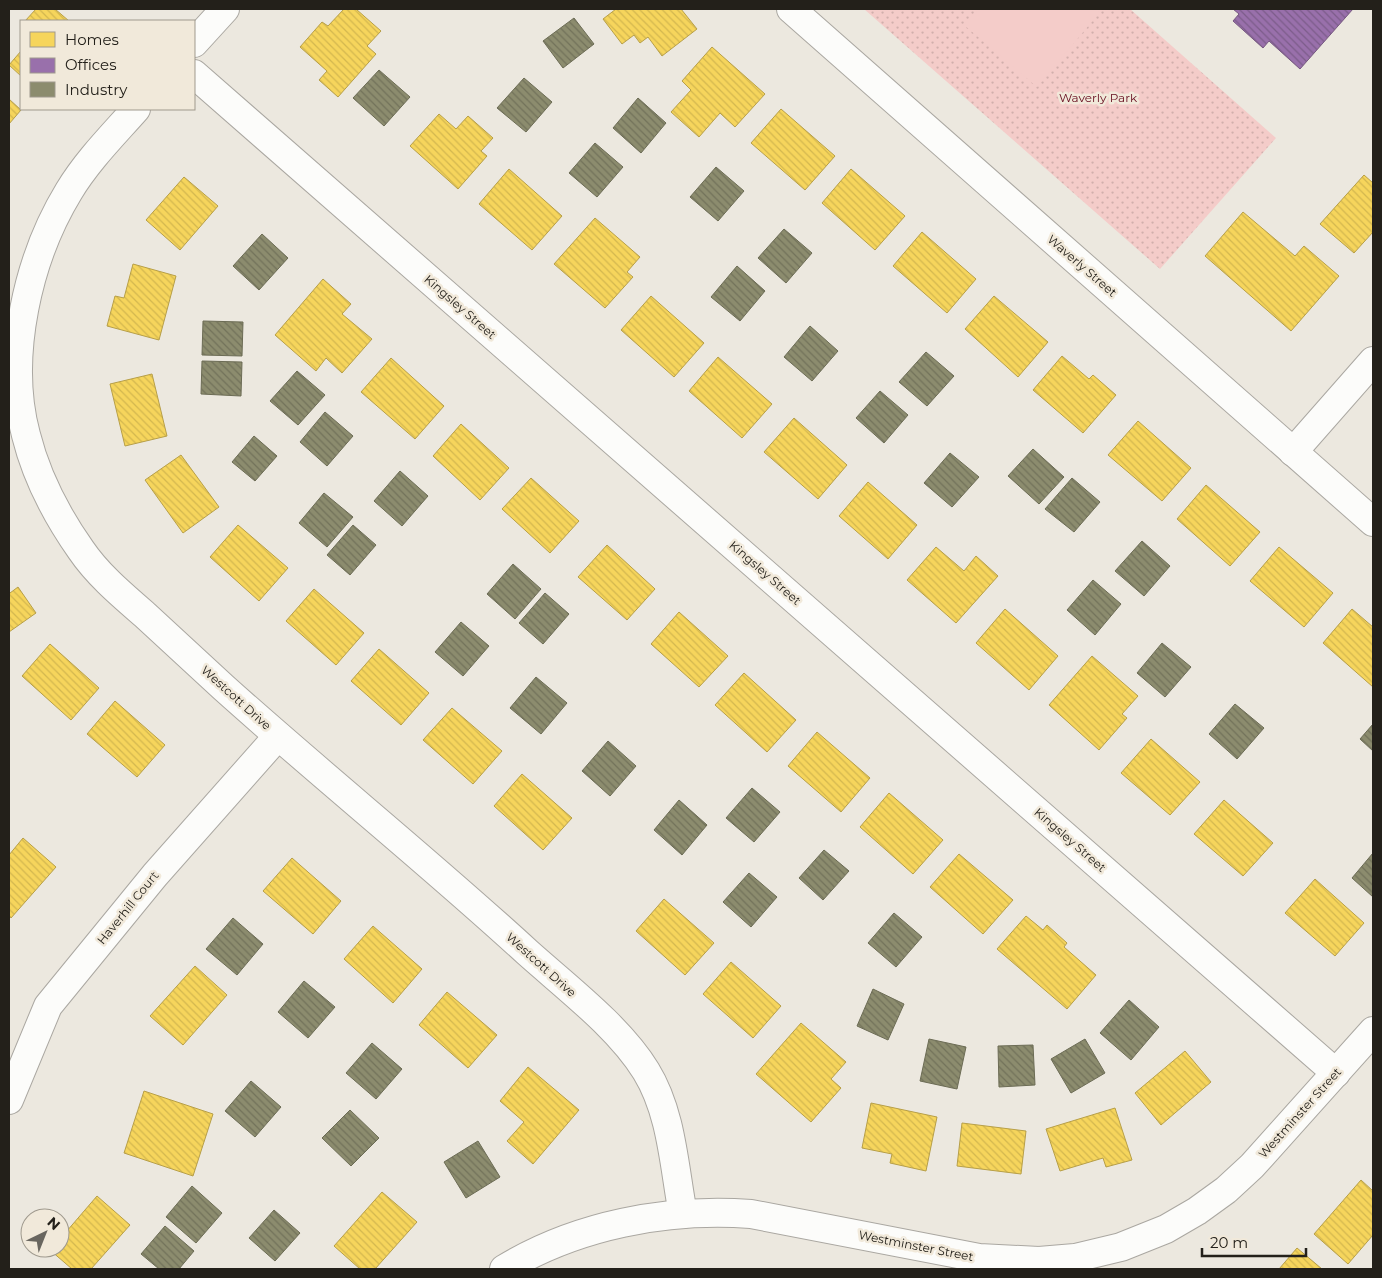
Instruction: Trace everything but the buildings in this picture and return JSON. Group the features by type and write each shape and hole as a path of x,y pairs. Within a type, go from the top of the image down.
{"street":[{"path":"195,42 225,9"},
{"name":"Waverly Street","path":"791,9 1373,522"},
{"name":"Kingsley Street","path":"195,75 1336,1073"},
{"name":"Westcott Drive","path":"135,110 91,160 70,188 39,250 26,296 14,385 25,435 50,499 82,551 109,583 278,736 512,938 627,1044 648,1074 665,1116 683,1214"},
{"path":"1293,452 1373,361"},
{"name":"Haverhill Court","path":"9,1100 48,1006 155,875 278,736"},
{"name":"Westminster Street","path":"504,1269 523,1257 579,1234 627,1222 683,1214 719,1212 751,1214 979,1258 1040,1265 1121,1247 1166,1229 1197,1211 1226,1190 1252,1166 1373,1031"}],"green space":[{"name":"Waverly Park","path":"864,9 1130,9 1276,138 1160,269"},
{"path":"978,9 1096,9 1100,12 1037,87 964,25"}]}
